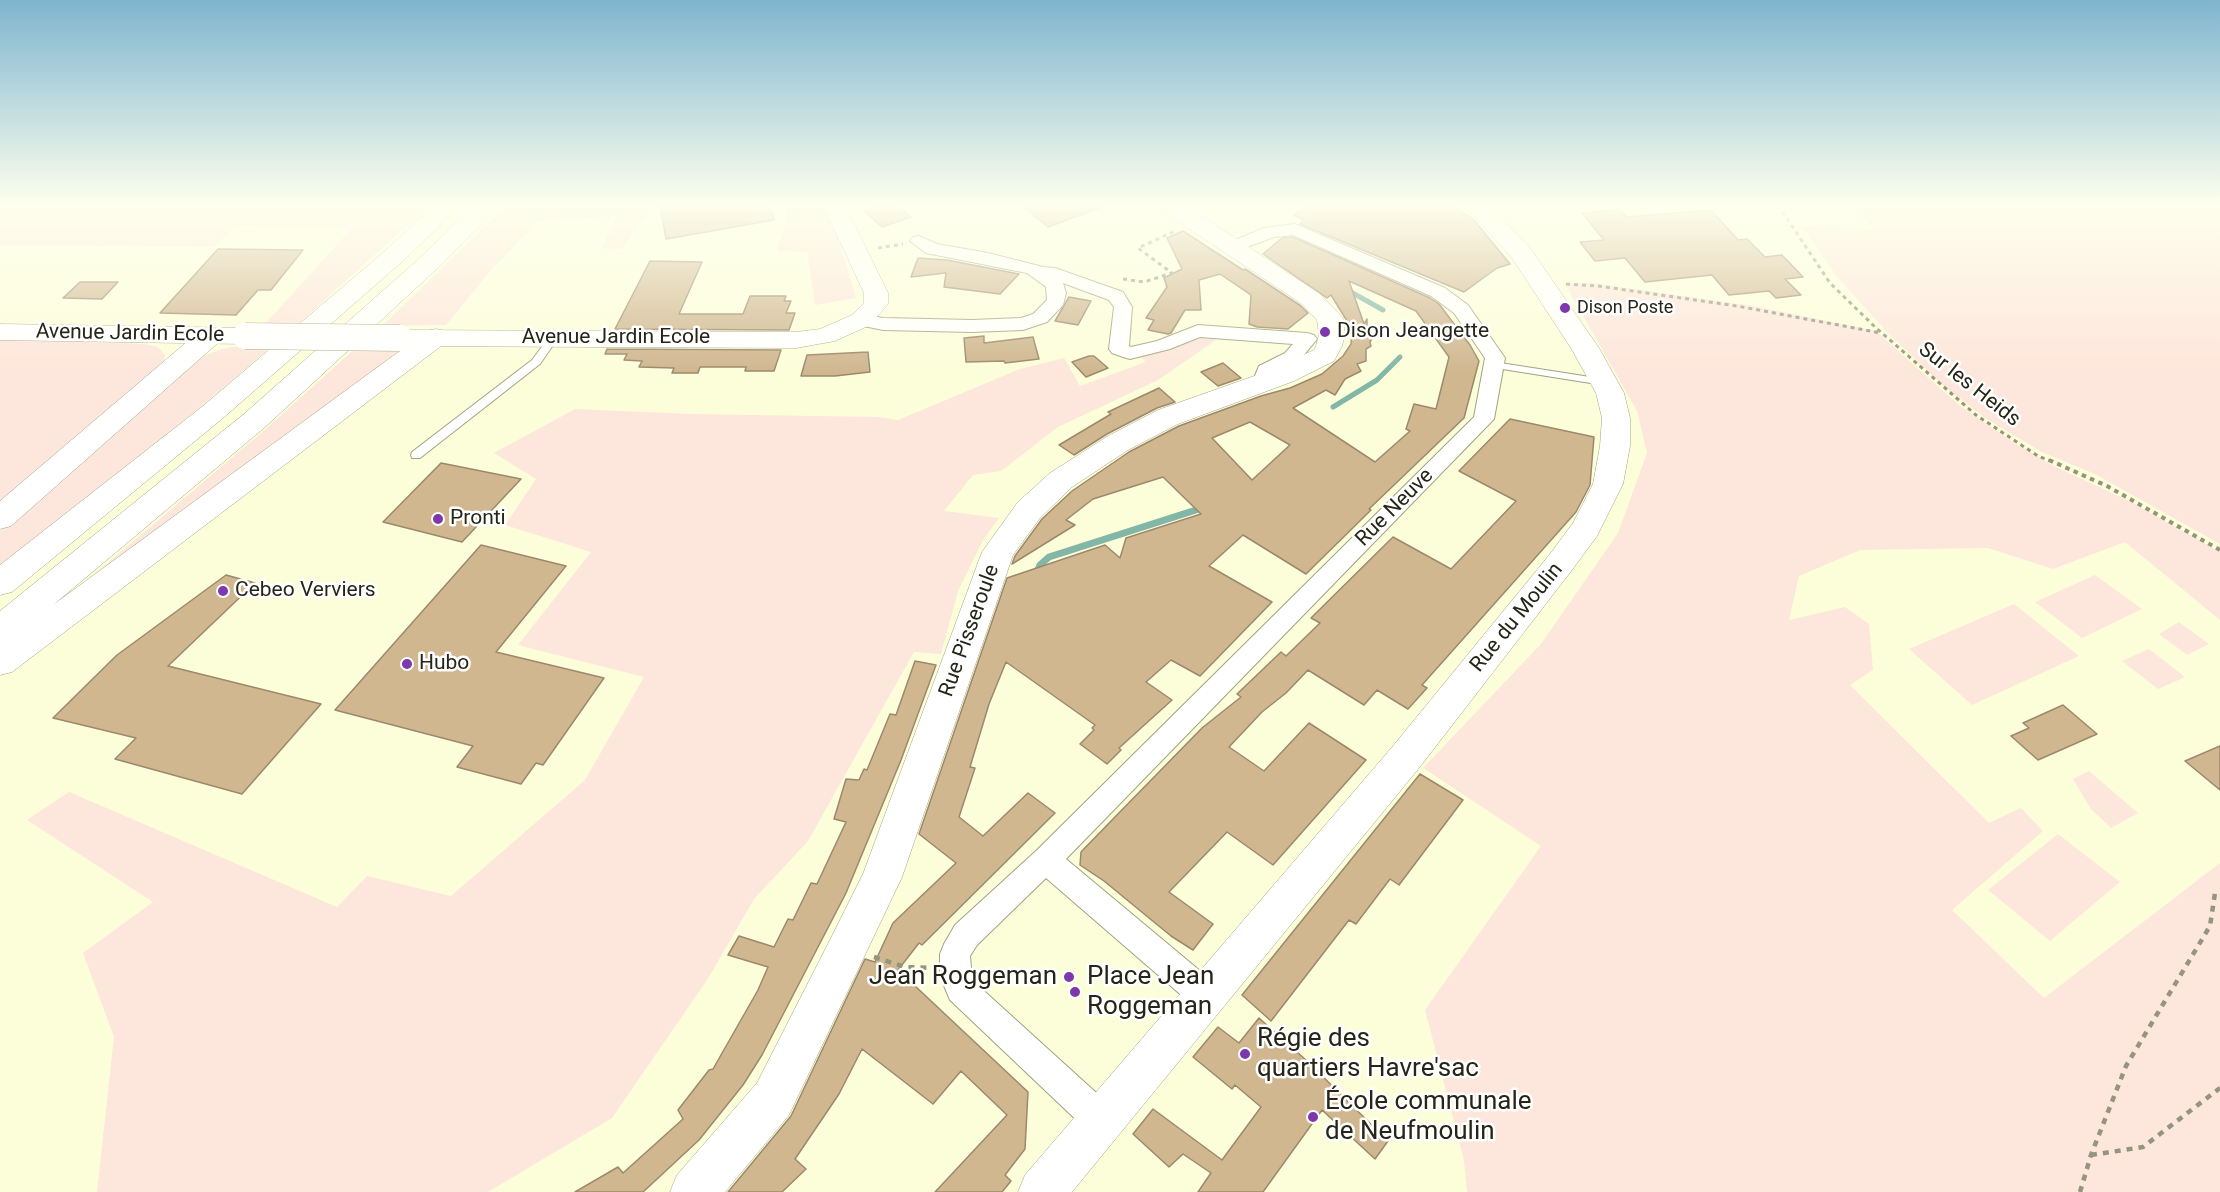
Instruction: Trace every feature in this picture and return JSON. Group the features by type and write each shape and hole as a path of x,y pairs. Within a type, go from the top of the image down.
{"main road":[{"path":"0,583 213,412 389,261"},
{"path":"0,630 254,421 431,261"},
{"name":"Rue Pisseroule","path":"694,1192 773,1099 882,877 998,552 1029,510 1061,480 1118,444 1168,417 1262,383 1309,364 1323,355 1332,340 1329,318 1311,298 1253,261"},
{"name":"Rue du Moulin","path":"1206,996 1406,757 1562,562 1586,528 1608,484 1615,446 1616,418 1610,393 1585,348 1526,261"},
{"path":"0,519 211,335"},
{"path":"0,662 436,337"},
{"path":"1042,1192 1206,996"}],"street":[{"path":"861,261 876,293 876,304 861,320"},
{"path":"861,320 883,324 972,326 1023,324 1040,318 1056,301 1057,293 1054,284 1041,273 1017,264 998,261"},
{"path":"1368,261 1438,292 1461,309 1495,358 1494,365"},
{"path":"1041,273 1049,272 1116,296 1123,307 1119,349 1130,353 1163,345 1198,331 1307,339 1293,357 1266,370 1262,383"},
{"name":"Avenue Jardin Ecole","path":"0,332 400,338 796,340 826,336 861,320"},
{"name":"Rue Neuve","path":"1046,860 1484,419 1494,365"},
{"path":"1101,1120 961,990 955,976 955,954 966,935 1046,860 1206,996"}],"lane":[{"path":"416,455 536,362 553,338"},
{"path":"1494,365 1604,382"}],"path":[{"path":"1122,279 1144,282 1172,273 1155,261"},
{"name":"Sur les Heids","path":"1815,261 1830,284 1976,415 2038,456 2073,469 2220,550"},
{"path":"1541,283 1598,286 1737,306 1882,333"},
{"path":"2080,1192 2091,1155 2126,1066 2210,926 2215,893"},
{"path":"865,954 905,968"},
{"path":"2091,1155 2143,1147 2220,1088"}],"shaded area":[{"path":"322,261 368,261 297,325 264,325"},
{"path":"450,261 500,261 446,325 382,326"},
{"path":"808,261 845,261 856,298 815,305"},
{"path":"1826,261 2220,261 2220,544 2095,474 2042,452 1985,418 1945,387 1887,332 1838,278"},
{"path":"1593,283 1754,306 1876,331 1960,406 2016,444 2054,466 2131,502 2220,552 2220,620 2125,542 2053,569 1988,548 1860,550 1799,576 1789,620 1845,607 1869,624 1873,670 1850,685 1989,823 2021,808 2043,831 1952,910 2044,998 2220,863 2220,1192 1467,1192 1464,1160 1425,1010 1541,846 1423,768 1541,644 1618,533 1647,453 1637,411 1565,284"},
{"path":"1222,336 1158,380 1058,427 1001,471 973,475 944,511 999,518 983,540 958,591 941,654 914,652 808,841 754,899 709,977 612,1118 488,1192 97,1192 114,1037 83,953 153,902 27,820 69,792 337,907 367,876 451,896 585,780 644,677 518,645 591,552 505,525 536,479 494,453 575,409 691,414 878,417 898,420 1020,369 1064,358 1080,386 1146,362 1141,357 1155,351 1196,339"},
{"path":"0,339 144,344 158,347 165,355 163,368 0,506"},
{"path":"239,346 272,346 193,413 0,567 0,531 187,368 204,356"},
{"path":"357,347 404,348 400,355 63,601 260,434"},
{"path":"2095,575 2142,609 2082,638 2035,602"},
{"path":"2014,604 2079,656 1972,705 1909,649"},
{"path":"2179,622 2209,644 2187,655 2159,634"},
{"path":"2149,649 2185,677 2158,689 2122,661"},
{"path":"2089,771 2138,813 2111,828 2091,809 2073,779"},
{"path":"2058,834 2120,882 2050,941 1988,890"}],"building":[{"path":"207,261 294,261 271,290 258,290 236,315 160,313"},
{"path":"650,261 702,262 679,314 743,314 750,296 786,296 784,301 791,301 786,313 795,313 789,330 615,329"},
{"path":"917,261 950,261 1019,274 1000,294 944,287 946,273 911,277"},
{"path":"1178,261 1229,261 1245,269 1308,313 1288,329 1257,327 1249,324 1251,295 1220,274 1199,280 1201,310 1185,310 1171,333 1148,330 1154,320 1146,318 1167,287 1164,278 1182,269"},
{"path":"1273,261 1346,261 1439,304 1470,345 1479,361 1464,418 1369,509 1371,510 1306,574 1243,535 1209,566 1272,602 1200,676 1171,660 1146,682 1172,700 1119,748 1121,750 1107,764 1080,744 1094,730 1092,728 1095,725 1006,662 989,704 970,767 975,768 959,817 983,836 1028,793 1055,813 922,945 919,943 898,970 1028,1092 1025,1149 1005,1175 1011,1181 1002,1192 935,1192 1007,1115 961,1071 933,1104 862,1049 839,1094 795,1159 806,1169 782,1192 728,1192 791,1116 865,959 875,962 893,923 956,863 919,834 1007,578 1105,545 1120,558 1126,538 1201,514 1163,477 1093,499 1066,520 1075,525 1012,564 1015,556 1042,519 1072,491 1129,452 1179,426 1261,396 1290,388 1322,374 1343,356 1351,344 1352,329 1331,295 1327,298","holes":["1349,281 1416,311 1449,357 1436,409 1414,404 1406,429 1410,431 1375,462 1293,408 1326,390 1335,395 1345,379 1361,371 1357,364 1366,361 1366,349 1371,346 1370,342 1374,336 1370,333 1367,335 1367,319 1364,324","1250,422 1290,445 1252,480 1212,438"]},
{"path":"1388,261 1507,261 1510,264 1497,268 1464,292"},
{"path":"1627,261 1787,261 1803,277 1785,279 1801,295 1776,298 1769,291 1729,295 1712,275 1645,282"},
{"path":"80,282 118,282 102,299 63,298"},
{"path":"1069,297 1091,301 1078,325 1055,321"},
{"path":"984,336 984,343 1033,337 1039,359 1005,363 1004,361 966,362 964,338"},
{"path":"607,349 781,350 774,371 745,371 746,367 700,367 698,373 672,373 674,368 639,367 642,361 624,360 627,354 605,354"},
{"path":"868,352 870,372 835,376 801,376 807,355"},
{"path":"1094,356 1108,368 1086,377 1072,362"},
{"path":"1223,363 1241,378 1218,386 1201,372"},
{"path":"1159,388 1175,402 1157,408 1107,434 1074,455 1059,445 1111,414 1108,412"},
{"path":"1510,419 1594,437 1590,485 1576,512 1422,685 1427,688 1408,709 1377,690 1364,705 1308,670 1286,693 1262,712 1229,747 1264,771 1309,723 1366,760 1273,865 1227,832 1169,892 1213,924 1193,950 1171,936 1104,881 1080,865 1081,852 1202,728 1241,697 1237,694 1281,652 1286,656 1320,623 1311,618 1393,537 1451,569 1516,501 1459,471"},
{"path":"441,463 521,479 462,542 383,522"},
{"path":"481,545 566,566 496,652 604,678 543,765 536,763 521,784 457,767 473,746 335,710"},
{"path":"226,575 255,583 168,666 321,704 242,794 115,759 136,738 53,718 117,655"},
{"path":"915,661 936,665 901,760 846,893 762,1055 743,1085 699,1140 643,1192 575,1192 618,1167 623,1173 683,1119 678,1110 709,1070 713,1069 758,990 768,967 728,955 739,936 774,947 788,919 793,920 811,883 817,884 846,822 834,819 846,779 859,780 864,769 867,770 890,714 896,715"},
{"path":"2063,705 2097,734 2038,760 2011,736 2029,728 2023,723"},
{"path":"2220,746 2220,790 2185,761"},
{"path":"1420,774 1463,800 1399,885 1390,879 1356,924 1349,920 1271,1021 1242,995"},
{"name":"École communale de Neufmoulin","path":"1259,1018 1307,1061 1388,1141 1375,1159 1322,1110 1263,1192 1198,1192 1211,1173 1183,1154 1169,1167 1133,1134 1153,1109 1222,1160 1261,1107 1235,1085 1232,1089 1193,1057 1218,1027 1239,1043"}],"waterway":[{"path":"1351,292 1383,310"},
{"path":"1333,407 1377,380 1400,357"},
{"path":"1036,575 1040,565 1049,557 1196,510"}],"place":[{"name":"Dison Poste","path":"1565,308"},
{"name":"Dison Jeangette","path":"1325,332"},
{"name":"Pronti","path":"438,519"},
{"name":"Cebeo Verviers","path":"223,591"},
{"name":"Hubo","path":"407,664"},
{"name":"Jean Roggeman","path":"1069,977"},
{"name":"Place Jean Roggeman","path":"1075,992"},
{"name":"Régie des quartiers Havre'sac","path":"1245,1054"},
{"name":"École communale de Neufmoulin","path":"1313,1117"}]}
